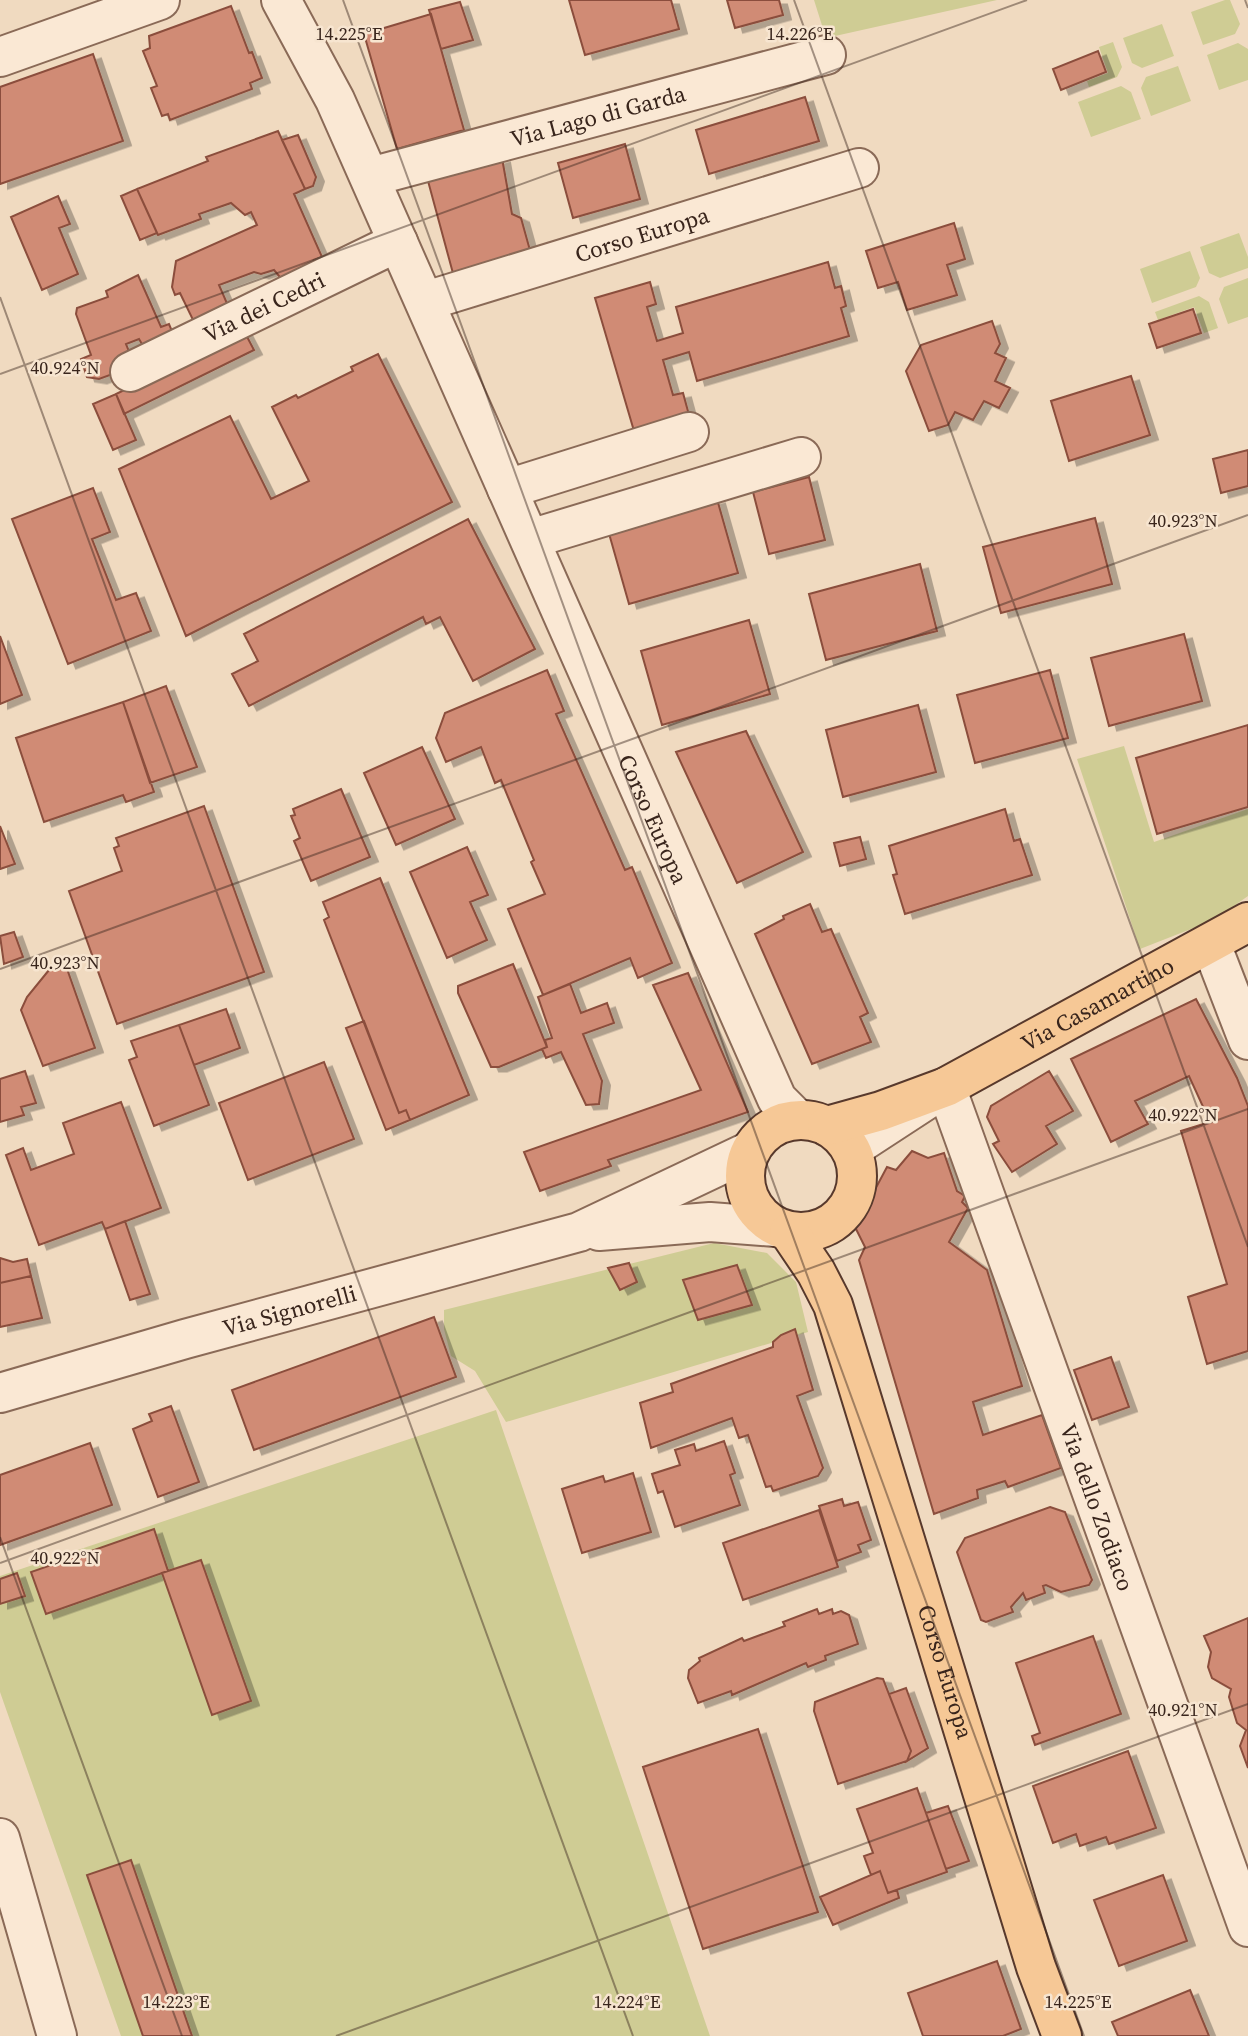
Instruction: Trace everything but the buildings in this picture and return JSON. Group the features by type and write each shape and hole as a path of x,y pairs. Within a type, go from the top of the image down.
{"main road":[{"name":"Via Casamartino","path":"796,1129 881,1111 946,1087 1248,922"},
{"path":"796,1129 857,1165 856,1190 845,1212 832,1224 811,1233 782,1230 758,1213 747,1194 744,1172 796,1129"},
{"name":"Corso Europa","path":"832,1224 829,1264 833,1305"},
{"name":"Corso Europa","path":"782,1230 816,1272 833,1305 1036,1968 1062,2036"}],"street":[{"path":"0,57 160,0"},
{"name":"Corso Europa","path":"281,0 335,100 796,1129"},
{"name":"Via Lago di Garda","path":"370,177 826,55"},
{"name":"Corso Europa","path":"426,301 859,168"},
{"name":"Via dei Cedri","path":"130,372 398,242"},
{"path":"519,515 691,447"},
{"path":"519,515 801,457"},
{"path":"1211,944 1248,1040"},
{"name":"Via dello Zodiaco","path":"946,1087 971,1149 1248,1927"},
{"name":"Via Signorelli","path":"0,1393 198,1335 579,1232 796,1129"},
{"name":"Via Signorelli","path":"579,1232 710,1222 782,1230"},
{"path":"0,1838 15,1944 57,2036"}],"shaded area":[{"path":"814,0 997,0 826,38"},
{"path":"1230,0 1240,24 1235,34 1203,45 1191,12"},
{"path":"1162,24 1174,56 1142,68 1132,63 1123,38"},
{"path":"1113,42 1122,67 1117,77 1089,87 1087,81 1108,73 1099,47"},
{"path":"1238,43 1248,49 1248,80 1219,90 1207,55"},
{"path":"1178,66 1191,101 1151,116 1141,88 1146,77"},
{"path":"1121,86 1131,92 1141,119 1091,137 1078,102"},
{"path":"1239,233 1248,257 1248,268 1220,278 1209,273 1200,247"},
{"path":"1190,251 1200,278 1196,287 1152,303 1140,269"},
{"path":"1248,278 1248,317 1228,324 1219,299 1224,287"},
{"path":"1199,296 1209,302 1218,328 1204,333 1194,307 1158,320 1155,312"},
{"path":"1124,746 1154,842 1248,809 1248,896 1214,920 1140,949 1077,759"},
{"path":"714,1243 767,1253 796,1282 808,1332 506,1422 475,1371 451,1356 444,1329 444,1310"},
{"path":"496,1410 710,2036 121,2036 0,1692 0,1576"}]}
